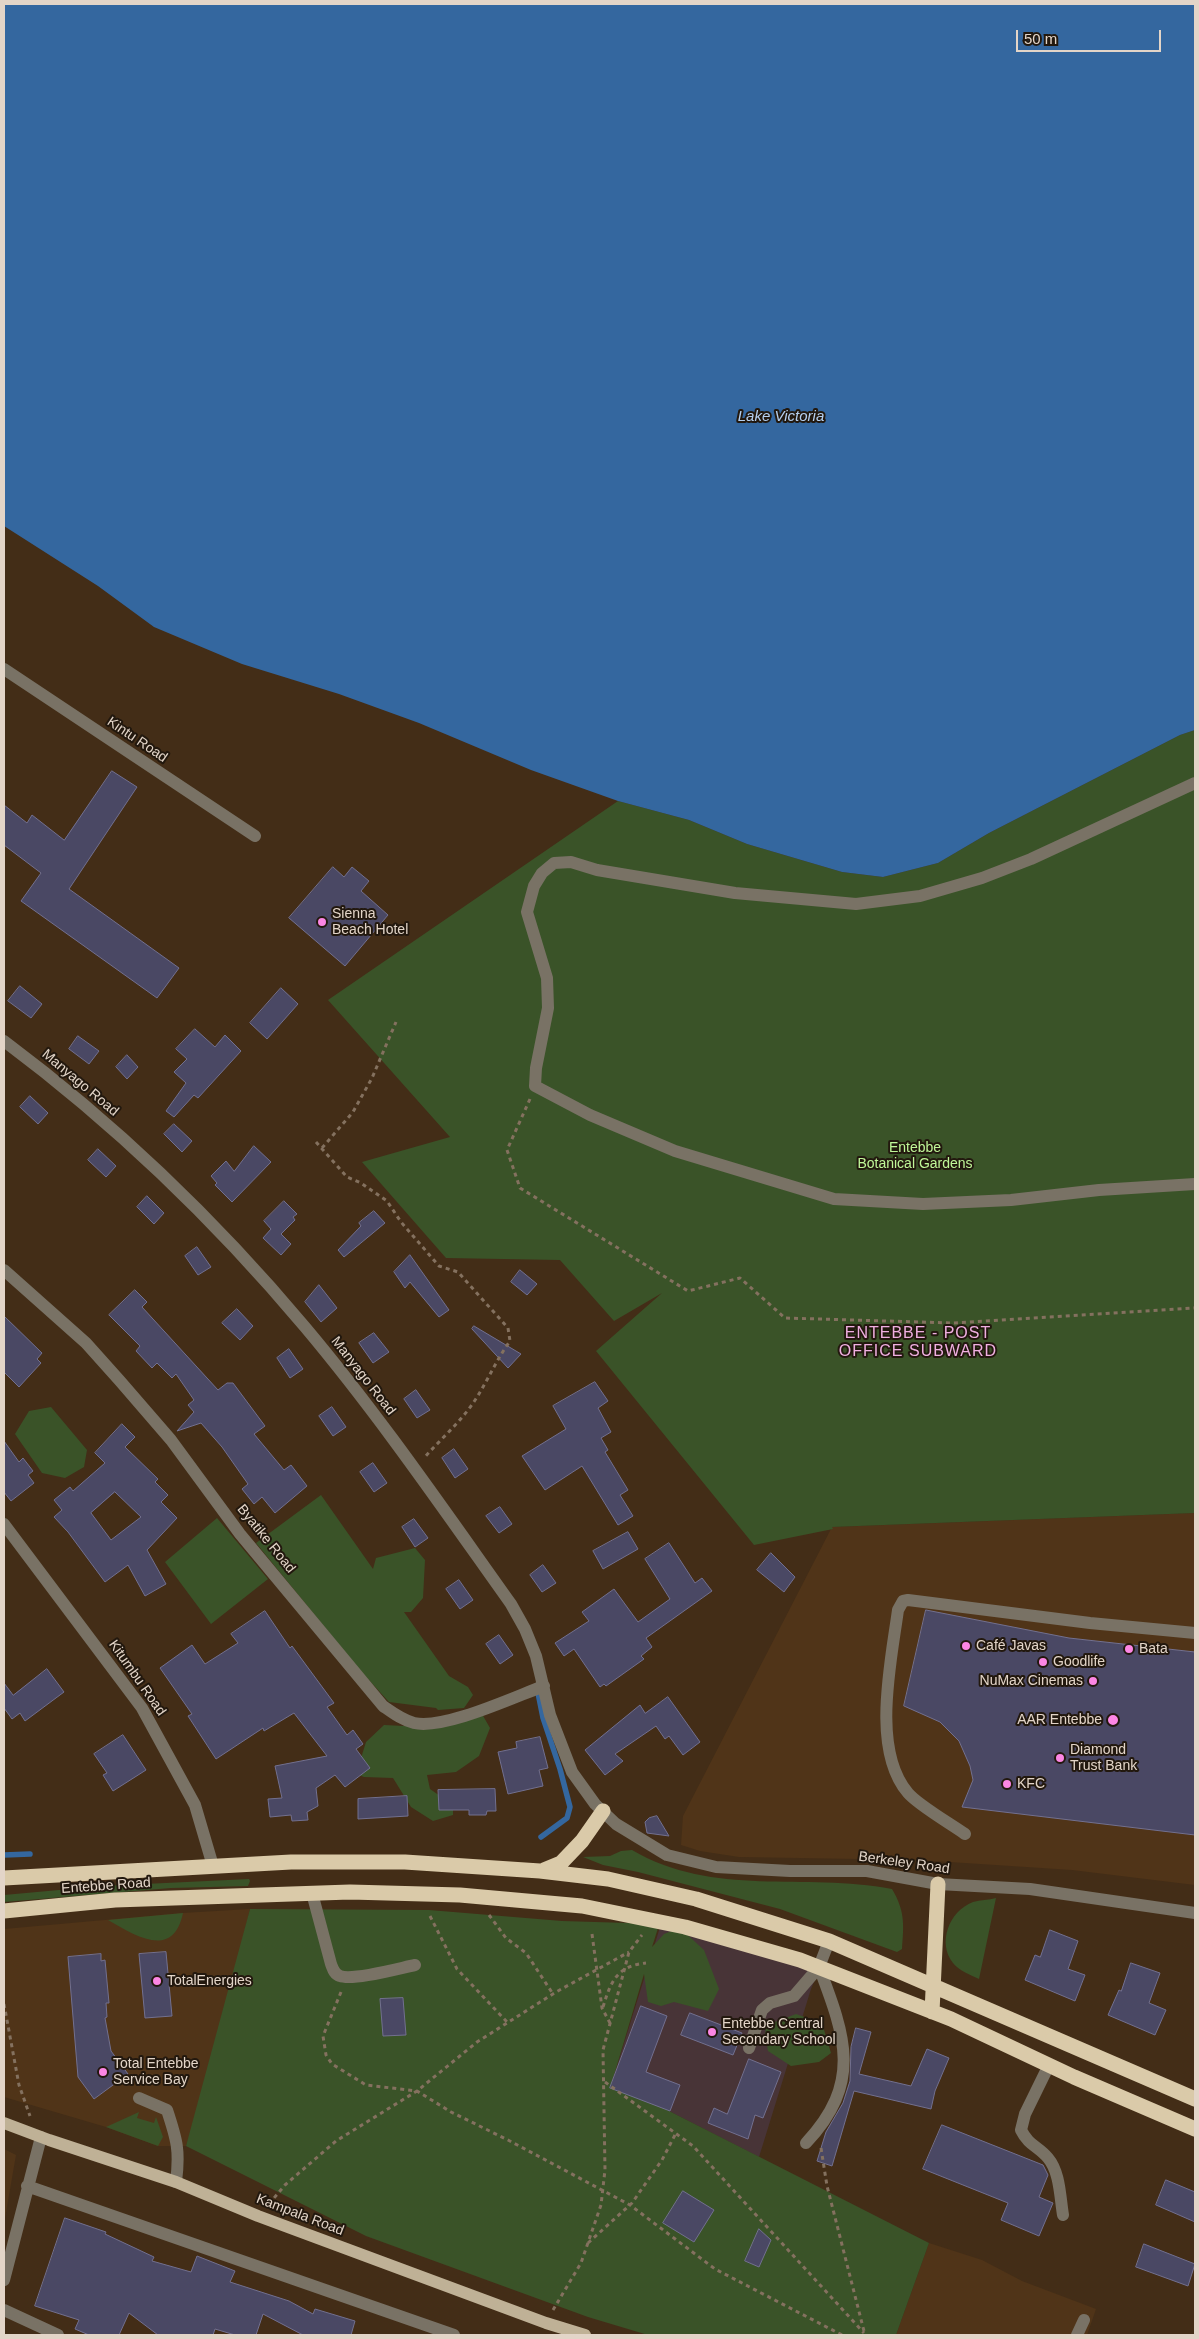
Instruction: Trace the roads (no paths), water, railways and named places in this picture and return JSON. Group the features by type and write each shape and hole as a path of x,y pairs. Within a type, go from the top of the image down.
{"highway":[{"path":"540,1871 561,1863 582,1841 599,1808"},
{"path":"4,1878 291,1862 405,1862 540,1871 608,1879 696,1899 829,1941 1195,2099"},
{"path":"932,2012 938,1884"},
{"name":"Entebbe Road","path":"4,1911 115,1900 312,1893 460,1895 582,1906 655,1920 791,1957 819,1967 932,2012 1195,2128"}],"main road":[{"name":"Kampala Road","path":"4,2123 176,2182 258,2216 546,2323 585,2335"}],"street":[{"name":"Kintu Road","path":"4,669 255,836"},
{"path":"1195,783 1031,859 982,878 920,896 856,904 744,894 597,870 570,862 554,863 542,873 534,886 527,912 547,978 548,1008 536,1068 536,1086 590,1115 675,1151 834,1199 933,1204 1011,1200 1098,1190 1195,1184"},
{"name":"Manyago Road","path":"4,1041 51,1076 94,1114 165,1178 229,1242 305,1327 377,1418 511,1604 525,1629 536,1656 558,1741 572,1772 599,1808"},
{"name":"Byatike Road","path":"4,1270 86,1343 120,1381 171,1440 240,1534 383,1706 398,1717 416,1723 442,1722 544,1686"},
{"name":"Kitumbu Road","path":"4,1524 142,1708 194,1805 213,1866"},
{"path":"965,1834 909,1794 896,1772 887,1740 885,1715 898,1610 903,1601 908,1600 1090,1623 1195,1633"},
{"name":"Berkeley Road","path":"599,1808 616,1824 667,1855 716,1867 790,1871 867,1871 938,1884 1030,1889 1195,1913"},
{"path":"312,1893 334,1972 339,1976 348,1978 415,1965"},
{"path":"749,2048 762,2010 770,2003 794,1996 819,1967 829,1941"},
{"path":"806,2143 818,2130 833,2106 844,2076 844,2048 840,2021 819,1967"},
{"path":"1049,2065 1020,2130 1026,2141 1048,2157 1055,2170 1063,2215"},
{"path":"139,2098 167,2110 178,2148 176,2182"},
{"path":"4,2280 39,2136"},
{"path":"27,2186 454,2335"},
{"path":"4,2310 58,2335"},
{"path":"1077,2335 1084,2320"}],"water":[{"name":"Lake Victoria","path":"4,4 1195,4 1195,730 1180,735 989,833 938,863 883,877 842,872 747,844 689,820 618,801 531,770 419,723 339,694 242,664 154,627 98,586 4,526"}],"waterway":[{"path":"538,1693 543,1718 570,1807 567,1818 541,1837"},
{"path":"4,1855 30,1854"}],"place":[{"name":"Sienna Beach Hotel","path":"322,922"},
{"name":"Café Javas","path":"966,1646"},
{"name":"Bata","path":"1129,1649"},
{"name":"Goodlife","path":"1043,1662"},
{"name":"NuMax Cinemas","path":"1093,1681"},
{"name":"AAR Entebbe","path":"1113,1720"},
{"name":"Diamond Trust Bank","path":"1060,1758"},
{"name":"KFC","path":"1007,1784"},
{"name":"TotalEnergies","path":"157,1981"},
{"name":"Entebbe Central Secondary School","path":"712,2032"},
{"name":"Total Entebbe Service Bay","path":"103,2072"}],"district":[{"name":"ENTEBBE - POST OFFICE SUBWARD","path":"918,1343"}],"park label":[{"name":"Entebbe Botanical Gardens","path":"915,1156"}]}
